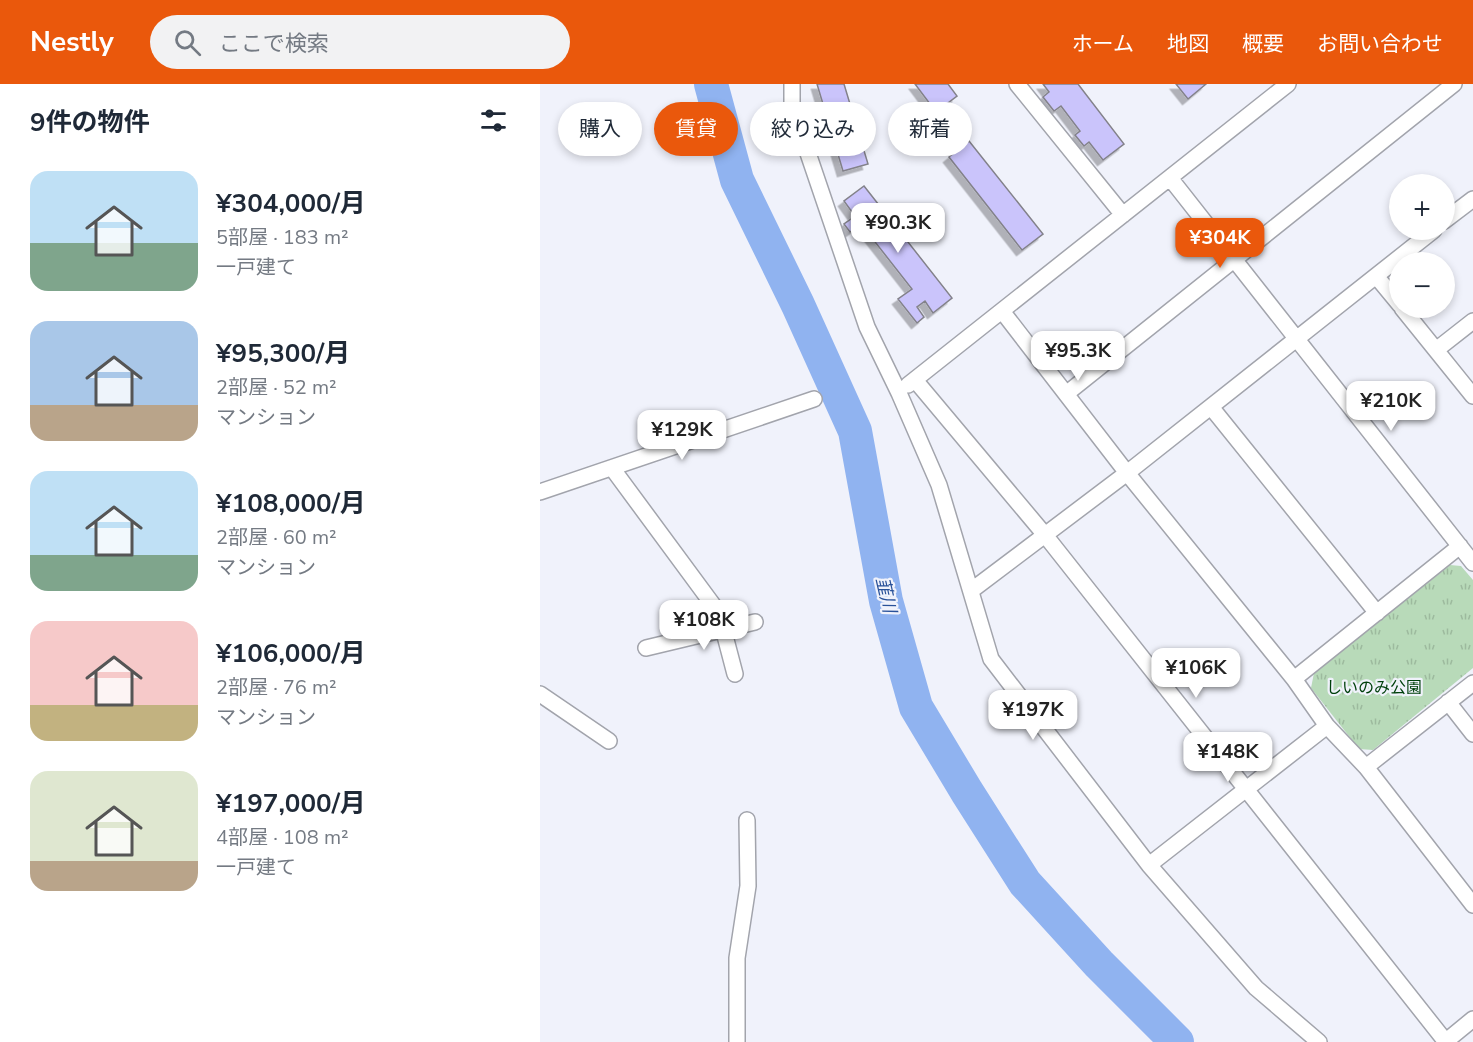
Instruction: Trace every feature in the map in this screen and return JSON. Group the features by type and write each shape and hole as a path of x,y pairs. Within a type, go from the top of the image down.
{"street":[{"path":"792,84 792,106 867,327 939,485 991,659 1149,865 1256,988 1319,1042"},
{"path":"1017,84 1123,215"},
{"path":"899,393 1288,84"},
{"path":"1066,394 1454,84"},
{"path":"1170,178 1473,562"},
{"path":"1455,212 1473,198"},
{"path":"972,590 1127,473 1421,240"},
{"path":"1376,276 1389,292"},
{"path":"1002,311 1127,473 1294,679 1327,726 1366,767 1473,905"},
{"path":"1411,318 1473,396"},
{"path":"1436,350 1473,321"},
{"path":"915,380 1045,535 1446,1042 1473,1019"},
{"path":"540,492 814,399"},
{"path":"1210,407 1377,613"},
{"path":"612,468 718,613 735,674"},
{"path":"1294,679 1460,546"},
{"path":"646,648 754,622"},
{"path":"1366,767 1473,682"},
{"path":"540,693 609,741"},
{"path":"1448,702 1473,734"},
{"path":"1149,865 1327,726"},
{"path":"737,1042 737,958 748,886 747,820"}],"green space":[{"name":"しいのみ公園","path":"1450,565 1461,566 1473,580 1473,668 1373,750 1359,749 1311,688 1314,673"}],"building":[{"path":"817,84 844,84 849,102 822,102"},
{"path":"915,84 948,84 957,96 949,102 928,102"},
{"path":"1043,84 1078,84 1124,144 1103,160 1089,142 1084,146 1075,135 1080,131 1061,106 1054,111 1043,97 1049,92"},
{"path":"1176,84 1206,84 1188,99"},
{"path":"972,145 1043,234 1022,250 949,157 972,156"},
{"path":"839,156 866,156 868,164 843,171"},
{"path":"864,186 952,298 933,313 925,301 917,307 924,317 917,323 898,299 912,289 861,224 850,232 844,224 855,216 844,201"}],"waterway":[{"name":"韮川","path":"711,84 737,180 798,305 855,431 886,601 916,707 1025,883 1099,964 1177,1042"}]}
